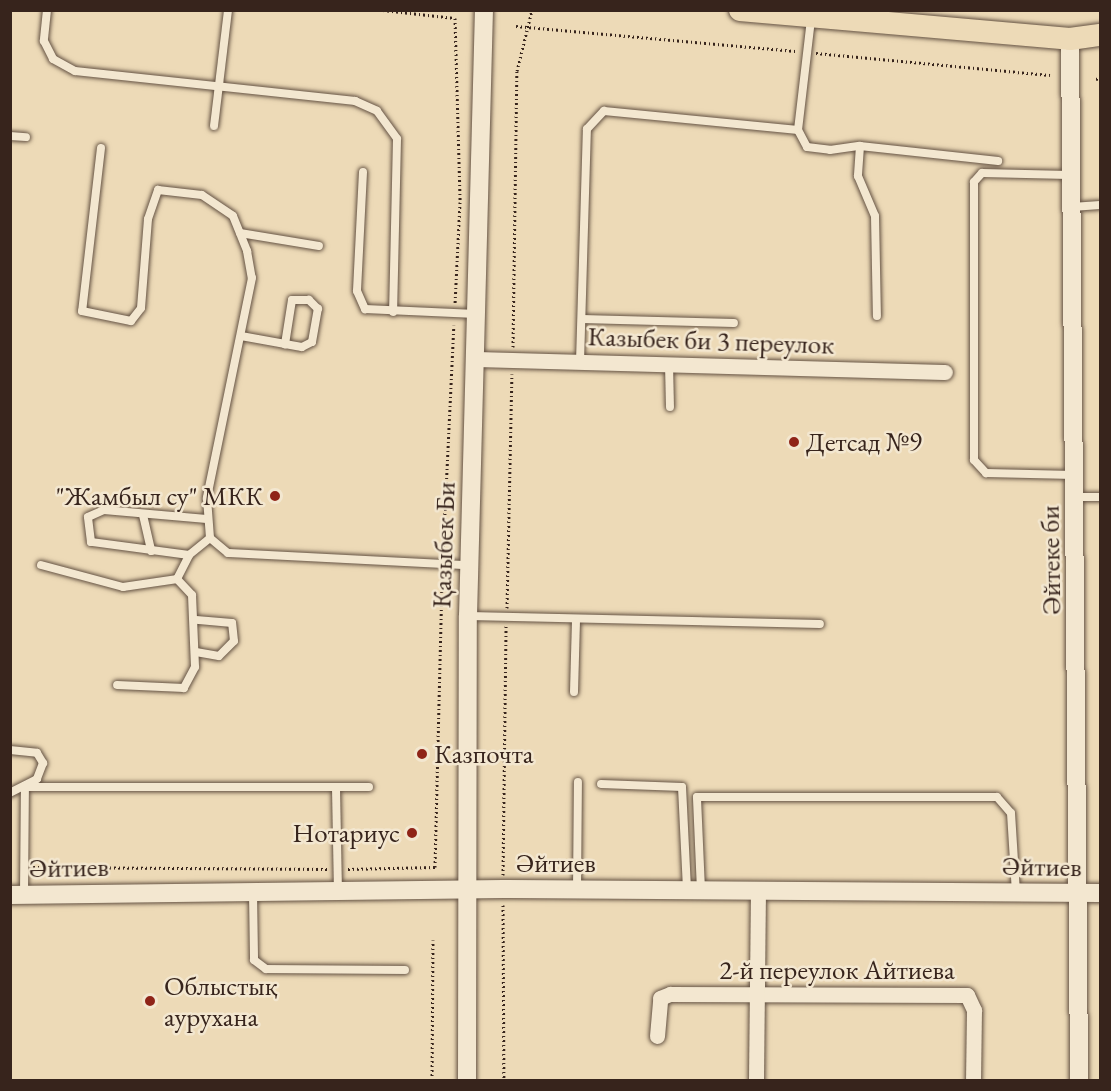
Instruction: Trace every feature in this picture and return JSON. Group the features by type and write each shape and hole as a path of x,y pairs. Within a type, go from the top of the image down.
{"main road":[{"path":"740,10 811,19 869,17 1070,39 1101,35"}],"street":[{"name":"Қазыбек Би","path":"467,1080 468,616 484,10"},
{"name":"Әйтеке би","path":"1070,39 1069,175 1076,475 1079,1080"},
{"name":"Казыбек би 3 переулок","path":"475,359 945,372"},
{"name":"Әйтиев","path":"17,895 502,889 1101,893"},
{"path":"756,1080 758,890"},
{"name":"2-й переулок Айтиева","path":"657,1036 660,998 967,994 974,1010 974,1080"}],"lane":[{"path":"47,10 44,40 53,59 75,71 355,100 376,111 397,139 393,312"},
{"path":"214,126 228,10"},
{"path":"811,19 798,130 807,147 860,146 998,161"},
{"path":"580,362 587,129 604,111 798,130"},
{"path":"10,136 26,137"},
{"path":"860,146 858,176 875,216 876,316"},
{"path":"101,148 82,311 130,321 141,308 148,219 159,190 202,195 233,216 240,233 252,278 207,519 210,538 228,553 471,565"},
{"path":"363,172 357,291 365,309 476,314"},
{"path":"1069,175 982,173 974,182 974,460 986,473 1076,475"},
{"path":"1070,208 1101,205"},
{"path":"240,233 319,246"},
{"path":"240,336 285,344 312,342 318,309 309,300 292,300 285,344"},
{"path":"582,319 734,323"},
{"path":"669,364 670,407"},
{"path":"1076,497 1101,497"},
{"path":"189,555 91,542 88,517 104,510 207,519"},
{"path":"143,515 151,551"},
{"path":"177,579 189,555 210,538"},
{"path":"41,565 123,587 177,579"},
{"path":"117,685 184,688 195,667 196,620 192,596 177,579"},
{"path":"468,616 576,621 820,624"},
{"path":"195,652 219,656 234,640 232,622 196,620"},
{"path":"574,692 576,621"},
{"path":"10,750 41,756 42,774 25,787 10,793"},
{"path":"577,890 578,782"},
{"path":"601,784 682,787 694,890"},
{"path":"25,787 369,787"},
{"path":"17,895 24,867 25,787"},
{"path":"336,788 338,892"},
{"path":"694,890 697,797 997,797 1011,813 1016,892"},
{"path":"253,893 254,960 266,969 405,970"}],"path":[{"path":"383,10 455,18 460,202 454,308"},
{"path":"504,1080 502,889 517,71 532,10"},
{"path":"516,26 1050,75"},
{"path":"1096,79 1101,78"},
{"path":"342,869 435,867 454,320"},
{"path":"24,867 330,869"},
{"path":"432,1080 433,940"}],"place":[{"name":"Детсад №9","path":"794,442"},
{"name":"\"Жамбыл су\" МКК","path":"275,496"},
{"name":"Казпочта","path":"422,754"},
{"name":"Нотариус","path":"412,833"},
{"name":"Облыстық аурухана","path":"150,1001"}]}
